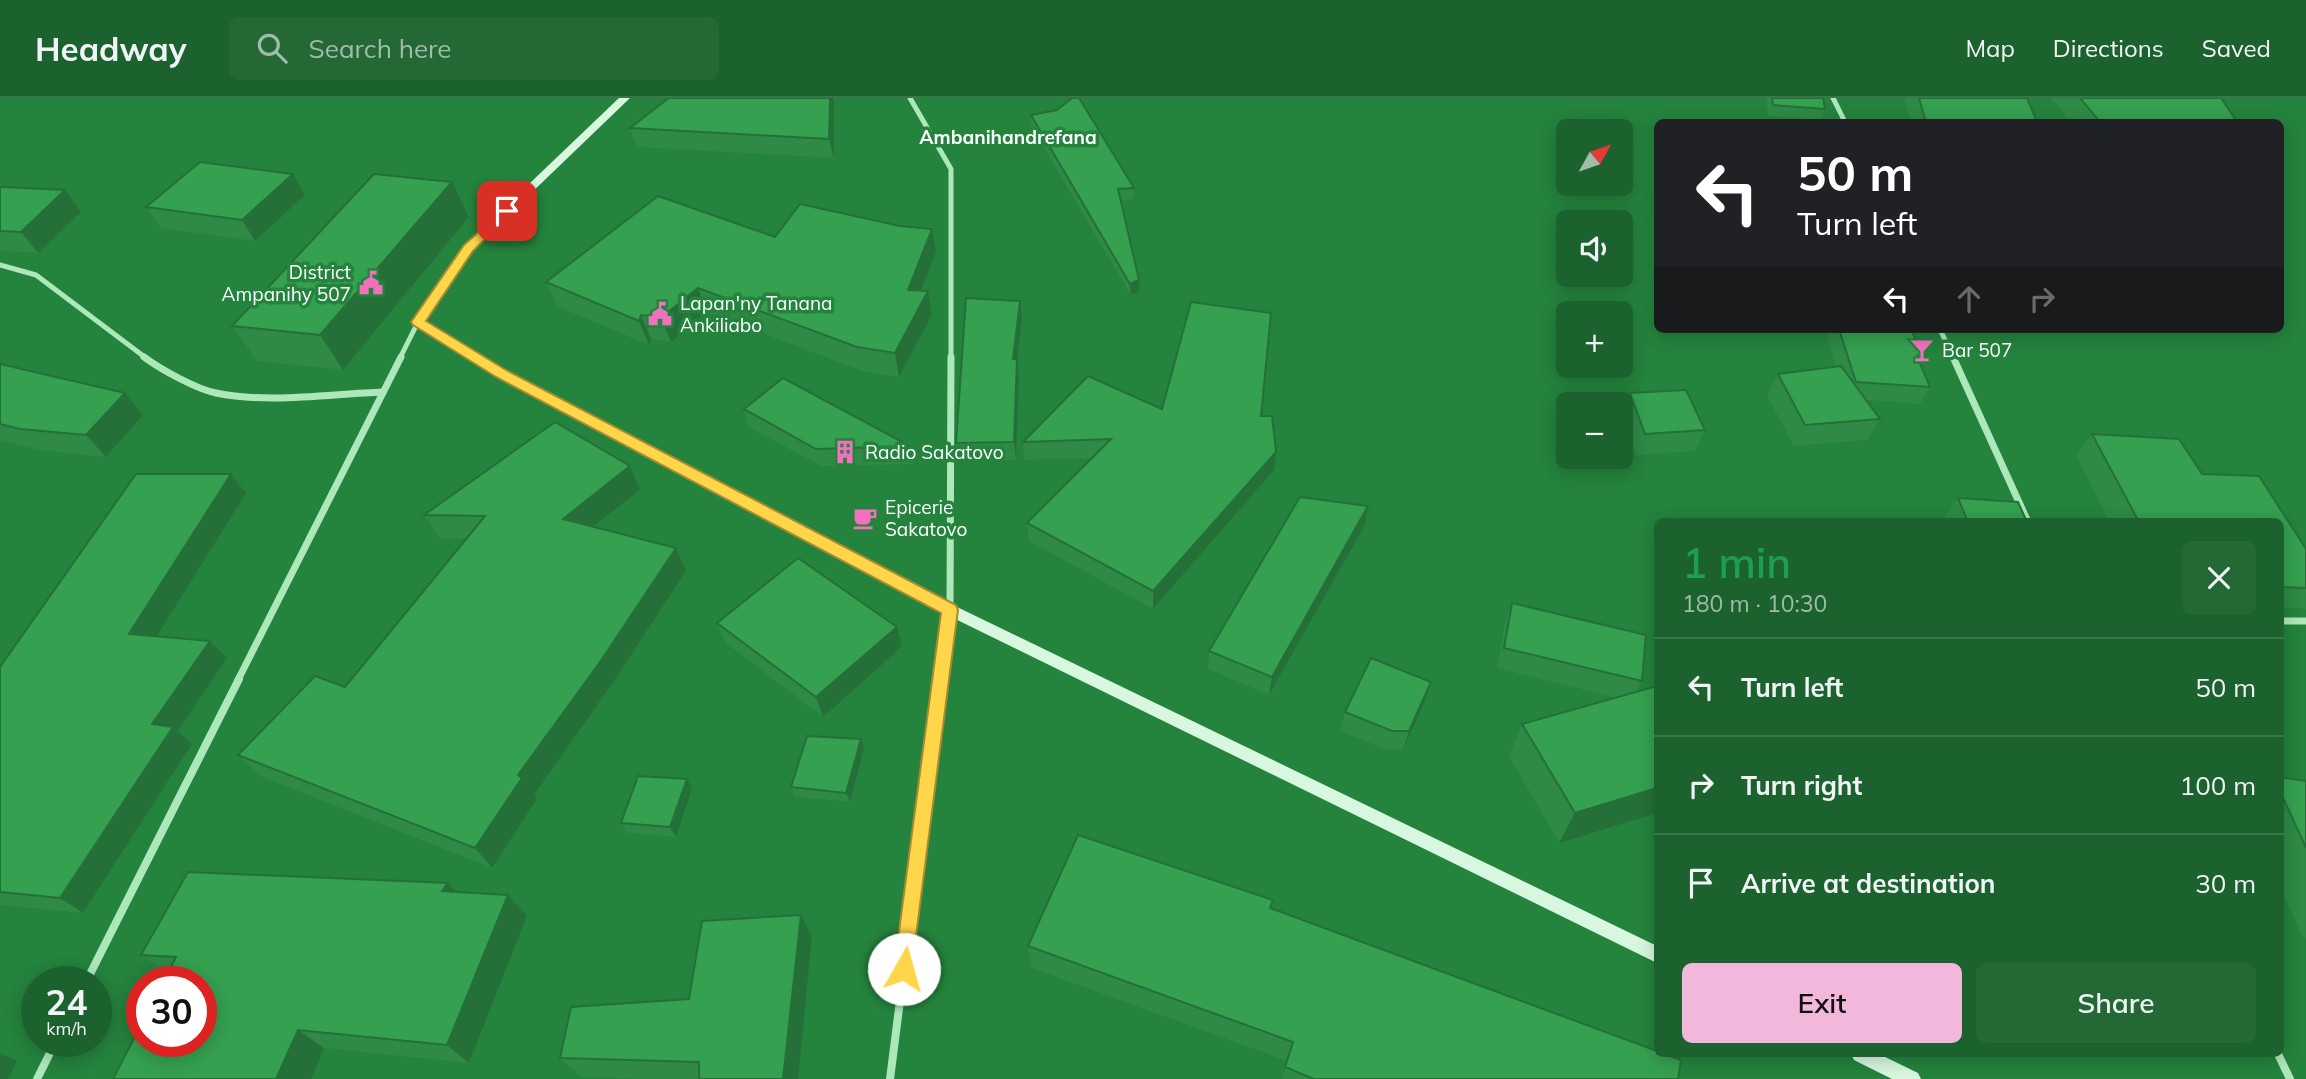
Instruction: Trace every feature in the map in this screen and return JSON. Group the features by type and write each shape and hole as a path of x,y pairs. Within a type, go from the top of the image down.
{"main road":[{"path":"625,98 468,248 418,322 501,373 950,610 1654,954"},
{"path":"1866,1057 1912,1079"}],"street":[{"path":"890,1079 950,610 951,169 910,98"},
{"path":"1833,98 1844,119"},
{"path":"0,265 36,275 155,365 214,393 265,397 383,392"},
{"path":"94,966 418,322"},
{"path":"1942,333 2026,518"},
{"path":"2284,621 2306,621"},
{"path":"37,1079 48,1057"},
{"path":"2279,1057 2290,1079"}],"building":[{"path":"669,98 830,98 829,139 630,128"},
{"path":"1072,98 1079,98 1134,188 1118,189 1139,280 1130,284 1031,115 1057,110"},
{"path":"1772,98 1823,98 1825,109 1773,105"},
{"path":"1919,98 2027,98 2036,119 1925,119"},
{"path":"2080,98 2221,98 2235,119 2098,119"},
{"path":"200,162 293,174 242,220 146,207"},
{"path":"374,174 452,182 320,335 232,326"},
{"path":"1,187 65,190 21,232 0,231"},
{"path":"658,196 775,237 800,204 900,226 932,229 908,290 928,291 895,353 857,347 698,288 661,318 641,315 639,321 546,282"},
{"path":"966,298 1020,301 1013,359 1017,359 1014,442 956,443"},
{"path":"1191,302 1271,313 1261,416 1272,416 1276,452 1153,591 1027,523 1111,439 1023,442 1088,376 1162,409"},
{"path":"1840,333 1913,333 1923,357 1917,356 1930,387 1856,382"},
{"path":"0,364 125,393 86,435 20,429 0,424"},
{"path":"1841,366 1880,419 1805,425 1778,374"},
{"path":"783,378 910,446 816,449 744,409"},
{"path":"1686,390 1705,430 1645,434 1633,401 1633,393"},
{"path":"555,422 630,466 563,519 676,548 600,662 518,775 522,778 475,848 238,755 315,676 345,687 485,516 424,515"},
{"path":"2092,434 2179,439 2202,474 2259,476 2306,549 2306,588 2284,587 2284,518 2137,518"},
{"path":"136,474 231,474 129,634 210,641 152,724 173,727 60,898 0,892 0,667"},
{"path":"1300,497 1368,506 1272,677 1209,651"},
{"path":"1958,498 2018,502 2025,518 1966,518"},
{"path":"798,558 897,627 816,697 717,623"},
{"path":"1512,603 1646,635 1642,681 1504,648"},
{"path":"1371,658 1431,682 1409,731 1392,731 1345,712"},
{"path":"1654,687 1654,789 1575,813 1522,724"},
{"path":"807,736 861,739 846,793 791,787"},
{"path":"638,776 687,779 670,827 621,823"},
{"path":"2284,778 2306,781 2306,848 2284,800"},
{"path":"1078,835 1273,900 1270,908 1654,1050 1654,1057 1681,1060 1678,1079 1314,1079 1285,1067 1293,1042 1028,946"},
{"path":"188,872 448,883 442,891 508,895 447,1045 298,1030 276,1079 113,1079 126,1054 126,1057 217,1057 217,966 171,966 176,957 141,955"},
{"path":"801,915 783,1079 699,1079 699,1062 560,1058 571,1007 689,999 702,921"}],"place":[{"name":"District Ampanihy 507","path":"371,283"},
{"name":"Lapan'ny Tanana Ankiliabo","path":"660,314"},
{"name":"Bar 507","path":"1922,350"},
{"name":"Radio Sakatovo","path":"845,452"},
{"name":"Epicerie Sakatovo","path":"865,518"}],"district":[{"name":"Ambanihandrefana","path":"1008,137"}],"route":[{"path":"507,211 468,248 418,322 501,373 950,610 904,969"}]}
